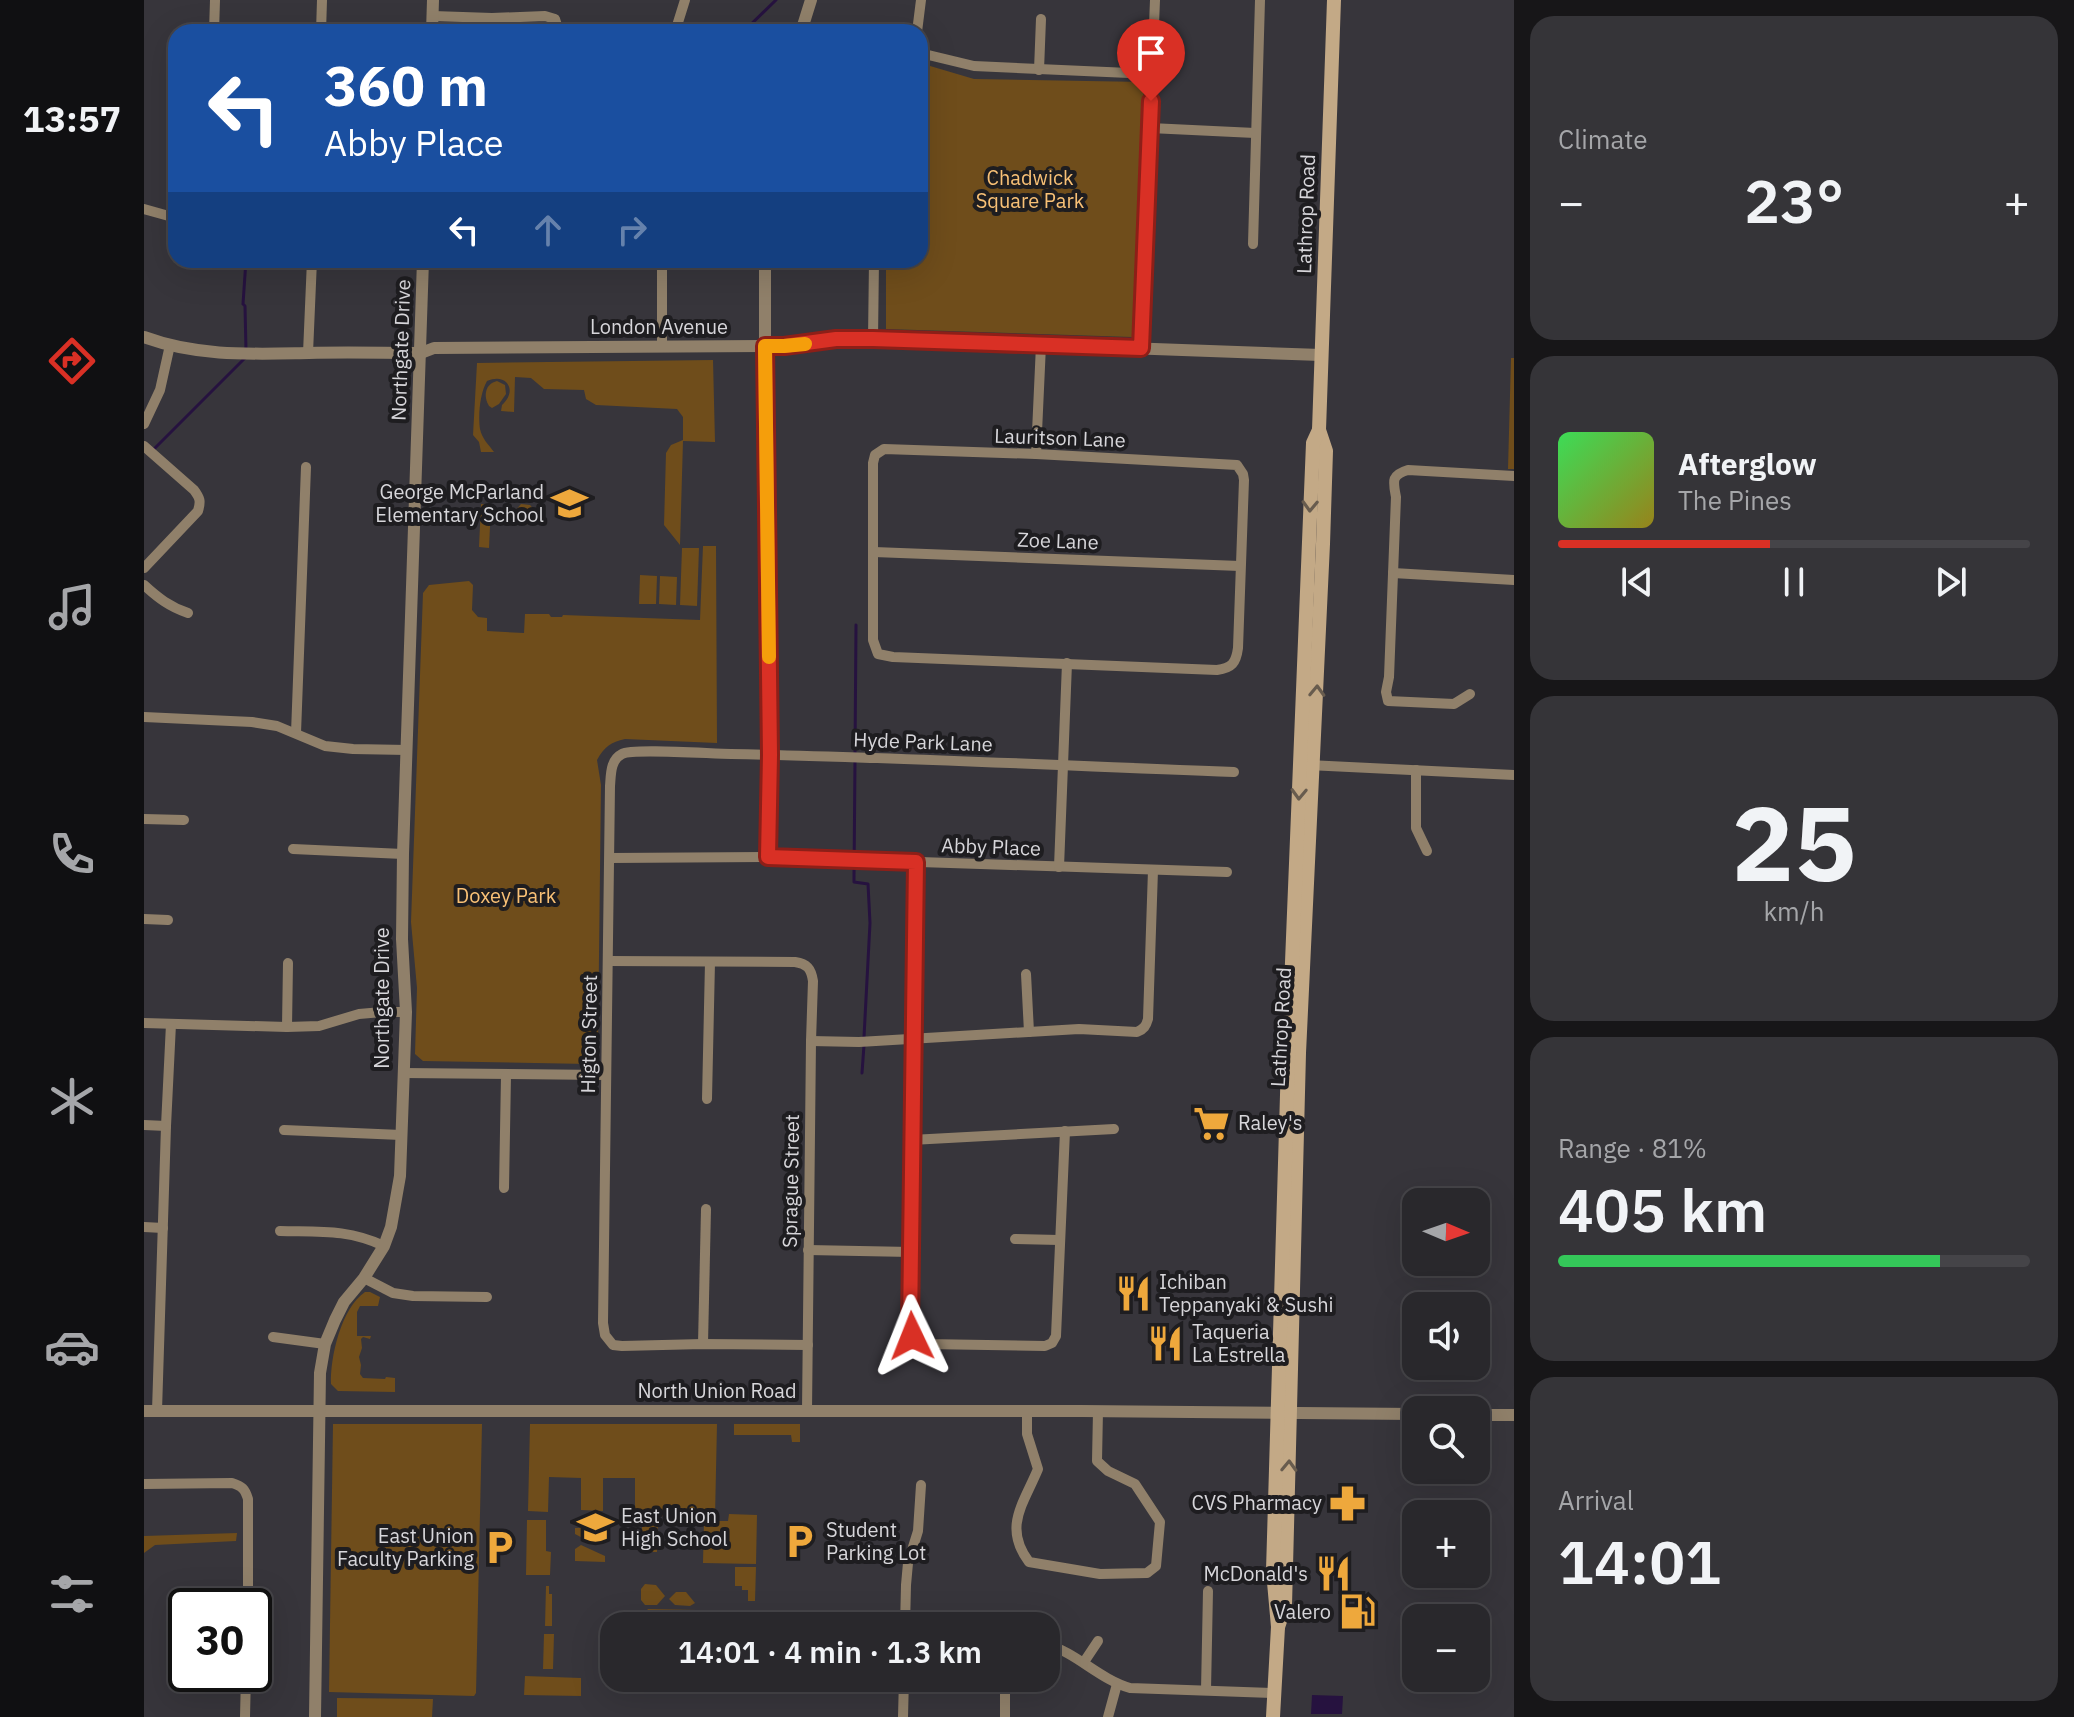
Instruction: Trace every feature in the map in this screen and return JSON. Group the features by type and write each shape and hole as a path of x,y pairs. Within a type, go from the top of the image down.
{"main road":[{"name":"Lathrop Road","path":"1273,1717 1278,1627 1273,1571 1284,1413 1293,1061 1307,765 1313,443 1319,430 1334,0"}],"street":[{"path":"214,24 215,0"},
{"path":"321,24 322,0"},
{"path":"432,24 433,0"},
{"path":"678,24 685,0"},
{"path":"804,24 811,0"},
{"path":"918,24 921,0"},
{"path":"1141,348 1155,0"},
{"path":"1253,244 1260,0"},
{"path":"433,16 552,17 556,24"},
{"path":"1039,70 1041,19"},
{"path":"928,55 974,66 1152,74"},
{"path":"1150,128 1255,133"},
{"path":"144,209 168,216"},
{"path":"308,353 312,268"},
{"name":"Northgate Drive","path":"315,1717 320,1373 325,1344 344,1302 384,1246 391,1227 400,1176 406,1012 402,939 403,854 423,268"},
{"path":"662,268 662,347"},
{"path":"765,268 770,755 768,857"},
{"path":"873,339 874,268"},
{"name":"London Avenue","path":"144,337 208,352 264,355 421,353 434,348 784,346 836,339 873,339 1321,355"},
{"path":"144,424 160,390 170,345"},
{"path":"1036,454 1041,345"},
{"path":"144,446 200,498 198,511 144,568"},
{"name":"Lauritson Lane","path":"874,552 873,463 875,455 884,449 1036,454 1237,465 1244,480 1240,566"},
{"path":"296,733 306,467"},
{"path":"1470,694 1454,704 1388,701 1396,497 1394,479 1397,474 1408,470 1514,476"},
{"path":"874,552 873,640 878,654 1217,670 1228,668 1237,659 1240,566"},
{"name":"Zoe Lane","path":"874,552 1240,566"},
{"path":"1393,573 1514,580"},
{"path":"144,585 159,599 188,613"},
{"path":"1059,867 1067,663"},
{"path":"144,717 252,722 277,726 325,746 407,750"},
{"name":"Hyde Park Lane","path":"615,760 627,753 770,755 1234,772"},
{"name":"Higton Street","path":"615,760 610,786 605,1335 613,1345 703,1344"},
{"path":"1307,765 1514,775"},
{"path":"1416,770 1416,828 1427,851"},
{"path":"144,819 184,820"},
{"path":"293,849 403,854"},
{"name":"Abby Place","path":"610,858 768,857 1227,872"},
{"path":"916,862 910,1307 912,1336 916,1342 1045,1346 1052,1343 1056,1336 1065,1131"},
{"path":"811,1041 859,1042 1079,1029 1137,1032 1146,1026 1149,998 1153,870"},
{"path":"144,919 168,920"},
{"path":"608,961 710,962 707,1099"},
{"name":"Sprague Street","path":"710,962 795,962 807,965 812,971 807,1411"},
{"path":"287,1027 288,963"},
{"path":"1026,974 1029,1032"},
{"path":"144,1023 319,1026 359,1014 406,1012"},
{"path":"151,1411 163,1228 171,1024"},
{"path":"403,1073 606,1075"},
{"path":"504,1188 506,1075"},
{"path":"144,1125 166,1126"},
{"path":"911,1140 1114,1129"},
{"path":"284,1130 401,1135"},
{"path":"706,1209 703,1344 808,1345"},
{"path":"144,1227 163,1228"},
{"path":"280,1231 341,1233 364,1237 384,1246"},
{"path":"1015,1239 1059,1240"},
{"path":"808,1250 911,1252"},
{"path":"364,1278 393,1293 487,1297"},
{"path":"273,1337 325,1344"},
{"name":"North Union Road","path":"151,1411 1402,1414"},
{"path":"1027,1411 1027,1434 1038,1469 1015,1522 1020,1551 1029,1562 1100,1574 1147,1573 1156,1566 1160,1522 1135,1484 1108,1471 1097,1461 1098,1411"},
{"path":"1490,1415 1514,1415"},
{"path":"144,1484 232,1483 241,1486 248,1499 248,1588"},
{"path":"905,1612 908,1563 918,1531 921,1485"},
{"path":"1206,1690 1208,1591"},
{"path":"1084,1662 1098,1641"},
{"path":"1060,1649 1117,1684 1130,1688 1274,1693"},
{"path":"1108,1717 1117,1684"},
{"path":"245,1717 246,1692"},
{"path":"903,1717 904,1692"},
{"path":"1005,1692 1005,1717"}],"green space":[{"name":"Chadwick Square Park","path":"928,65 974,79 1144,82 1132,337 886,329 886,268 928,268"},
{"path":"1511,358 1514,358 1514,469 1508,469"},
{"path":"713,360 715,442 683,441 680,545 664,525 666,453 671,445 683,440 683,417 677,409 596,405 586,399 584,390 544,389 531,378 515,377 514,412 501,411 510,389 505,381 494,379 487,381 485,386 479,417 482,436 494,452 481,452 479,442 473,435 477,363"},
{"path":"497,381 505,385 506,394 492,408 487,402 486,391"},
{"path":"481,504 491,505 489,548 479,547"},
{"path":"521,504 530,505 535,511 533,523 523,525 524,512 515,511"},
{"name":"Doxey Park","path":"703,546 716,546 717,743 625,739 608,746 597,760 601,785 596,1061 589,1064 423,1061 415,1054 417,988 411,922 423,593 429,585 469,581 473,585 472,610 478,617 487,618 487,631 524,633 525,614 700,620"},
{"path":"682,548 699,548 697,606 680,605"},
{"path":"640,575 657,576 656,604 639,604"},
{"path":"660,576 677,577 676,605 659,604"},
{"path":"365,1292 380,1297 378,1306 360,1306 357,1312 357,1336 371,1336 370,1339 361,1339 360,1374 363,1378 395,1378 395,1392 338,1391 331,1384 343,1321 349,1309"},
{"path":"333,1424 482,1424 474,1696 329,1692"},
{"path":"530,1424 717,1424 715,1517 643,1516 642,1512 635,1512 635,1478 603,1478 603,1511 581,1510 581,1478 549,1477 548,1512 528,1511"},
{"path":"734,1424 800,1424 800,1442 792,1442 791,1435 734,1435"},
{"path":"729,1514 757,1515 756,1564 703,1563 704,1521 728,1521"},
{"path":"527,1520 546,1520 546,1551 551,1552 550,1575 526,1575"},
{"path":"642,1520 658,1521 657,1552 649,1552 642,1547"},
{"path":"575,1528 606,1528 606,1536 594,1544 575,1534"},
{"path":"237,1533 236,1541 155,1545 144,1553 144,1536"},
{"path":"581,1545 605,1556 605,1562 575,1561 575,1549"},
{"path":"735,1567 756,1567 755,1601 748,1601 748,1590 735,1586"},
{"path":"645,1584 656,1585 665,1596 657,1605 645,1605 641,1600 641,1589"},
{"path":"546,1586 552,1594 552,1626 545,1626"},
{"path":"676,1592 686,1592 695,1603 690,1606 675,1605 669,1599"},
{"path":"648,1609 697,1610 697,1612 646,1612"},
{"path":"544,1634 554,1634 553,1669 543,1669"},
{"path":"525,1676 581,1678 581,1696 524,1695"},
{"path":"337,1698 433,1699 432,1717 337,1717"}],"shaded area":[{"path":"1312,1695 1343,1696 1342,1714 1311,1714"}],"waterway":[{"path":"751,24 776,0"},
{"path":"245,268 243,304 246,351"},
{"path":"154,449 245,358"},
{"path":"855,753 856,625"},
{"path":"855,761 854,882 868,884 870,923 864,1037"},
{"path":"862,1073 864,1045"}],"slow traffic":[{"path":"769,657 765,346 805,344"}],"place":[{"name":"George McParland Elementary School","path":"570,503"},
{"name":"Raley's","path":"1212,1123"},
{"name":"Ichiban Teppanyaki & Sushi","path":"1133,1293"},
{"name":"Taqueria La Estrella","path":"1166,1344"},
{"name":"CVS Pharmacy","path":"1348,1503"},
{"name":"East Union High School","path":"595,1527"},
{"name":"Student Parking Lot","path":"800,1541"},
{"name":"East Union Faculty Parking","path":"500,1547"},
{"name":"McDonald's","path":"1334,1574"},
{"name":"Valero","path":"1357,1612"}],"route":[{"path":"912,1336 911,1140 916,862 768,857 770,755 765,346 873,339 1141,348 1151,101"}]}
